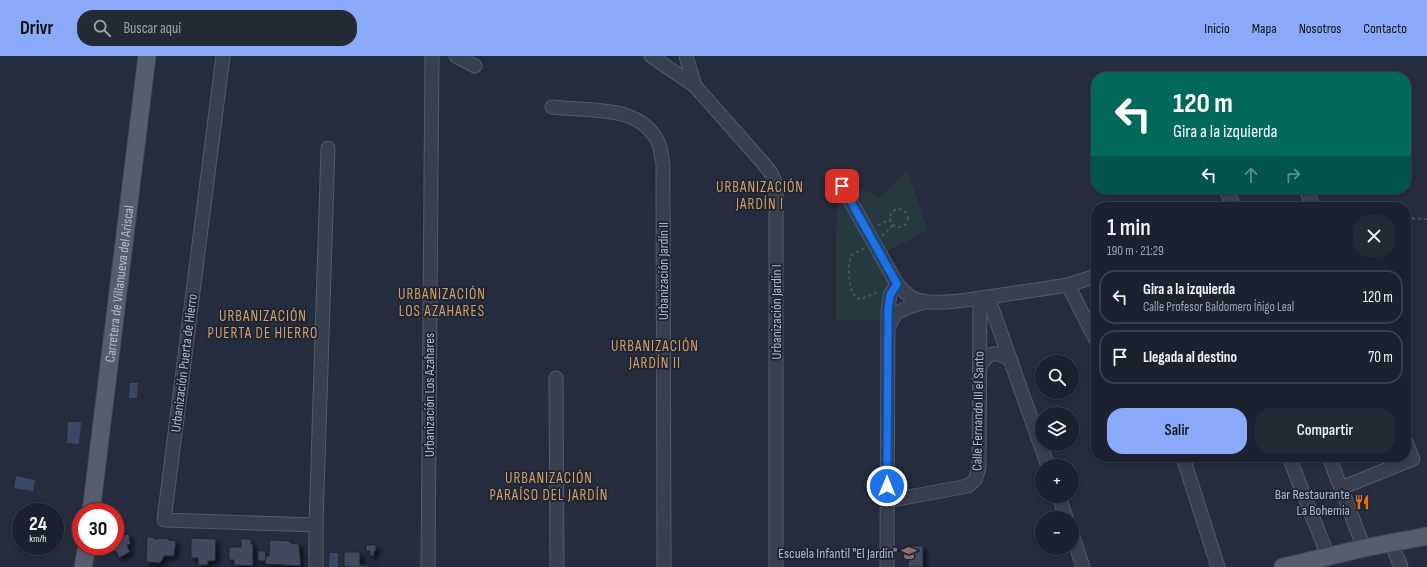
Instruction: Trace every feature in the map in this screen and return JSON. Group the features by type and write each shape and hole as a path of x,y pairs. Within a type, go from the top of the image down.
{"main road":[{"name":"Carretera de Villanueva del Ariscal","path":"92,503 147,56"},
{"path":"1282,567 1364,548 1427,536"}],"street":[{"name":"Urbanización Puerta de Hierro","path":"223,56 164,520 316,525"},
{"name":"Urbanización Los Azahares","path":"428,567 432,56"},
{"path":"456,56 475,66"},
{"name":"Urbanización Jardín I","path":"651,56 695,86 763,163 776,185 776,567"},
{"name":"Urbanización Jardín I","path":"686,56 695,86"},
{"name":"Urbanización Jardín II","path":"552,107 608,111 629,115 648,127 659,144 663,165 664,567"},
{"path":"316,567 316,525 328,148"},
{"path":"842,186 897,284 910,297 925,302"},
{"path":"888,326 896,313 911,306 925,302 984,297 1068,285 1091,278"},
{"path":"887,567 888,310 890,295 897,284"},
{"path":"1068,285 1091,330"},
{"path":"984,297 1011,360 1046,459"},
{"name":"Calle Fernando III el Santo","path":"887,501 968,486 975,480 979,468 979,369 984,297"},
{"path":"979,369 985,358 993,353 1001,354 1011,360"},
{"path":"556,378 557,567"},
{"path":"1186,462 1218,567"},
{"path":"1291,462 1328,556"},
{"path":"1331,462 1364,548"},
{"path":"1341,488 1406,462"},
{"path":"1391,543 1401,567"},
{"path":"1079,553 1084,567"}],"path":[{"path":"894,209 903,209 908,214 908,220 904,226 898,227 891,223 890,214 894,209"},
{"path":"1411,218 1427,219"},
{"path":"873,241 852,255 849,263 851,289 856,298 861,299 877,292 890,295"}],"shaded area":[{"path":"907,170 928,230 881,255 897,284 888,321 836,320 836,238 838,192 842,186 850,183 880,198"}],"water":[{"path":"130,383 138,383 137,398 129,398"},
{"path":"68,422 81,422 79,444 67,443"},
{"path":"16,476 35,480 33,491 14,488"},
{"path":"330,553 338,553 338,567 329,567"}],"building":[{"path":"128,534 131,544 127,545 130,552 119,558 118,555 124,555 124,535"},
{"path":"147,537 154,537 154,539 168,538 168,540 176,541 174,556 164,556 160,563 146,562"},
{"path":"191,538 216,539 215,561 208,561 208,565 198,565 198,558 191,558"},
{"path":"241,539 251,539 251,544 253,544 253,566 234,565 234,560 229,560 229,547 241,547"},
{"path":"270,540 290,541 290,543 299,544 301,566 265,564 266,556 269,556"},
{"path":"366,545 376,545 374,556 370,556 370,551 366,551"},
{"path":"909,546 923,546 923,567 908,567"},
{"path":"258,551 266,551 265,561 258,561"},
{"path":"344,552 360,552 360,565 371,565 371,567 344,567"}],"place":[{"name":"Bar Restaurante La Bohemia","path":"1362,502"},
{"name":"Escuela Infantil \"El Jardín\"","path":"909,553"}],"district":[{"name":"URBANIZACIÓN JARDÍN I","path":"760,196"},
{"name":"URBANIZACIÓN LOS AZAHARES","path":"442,302"},
{"name":"URBANIZACIÓN PUERTA DE HIERRO","path":"263,324"},
{"name":"URBANIZACIÓN JARDÍN II","path":"655,354"},
{"name":"URBANIZACIÓN PARAÍSO DEL JARDÍN","path":"549,486"}],"route":[{"path":"842,186 897,284 890,295 888,310 887,486"}]}
